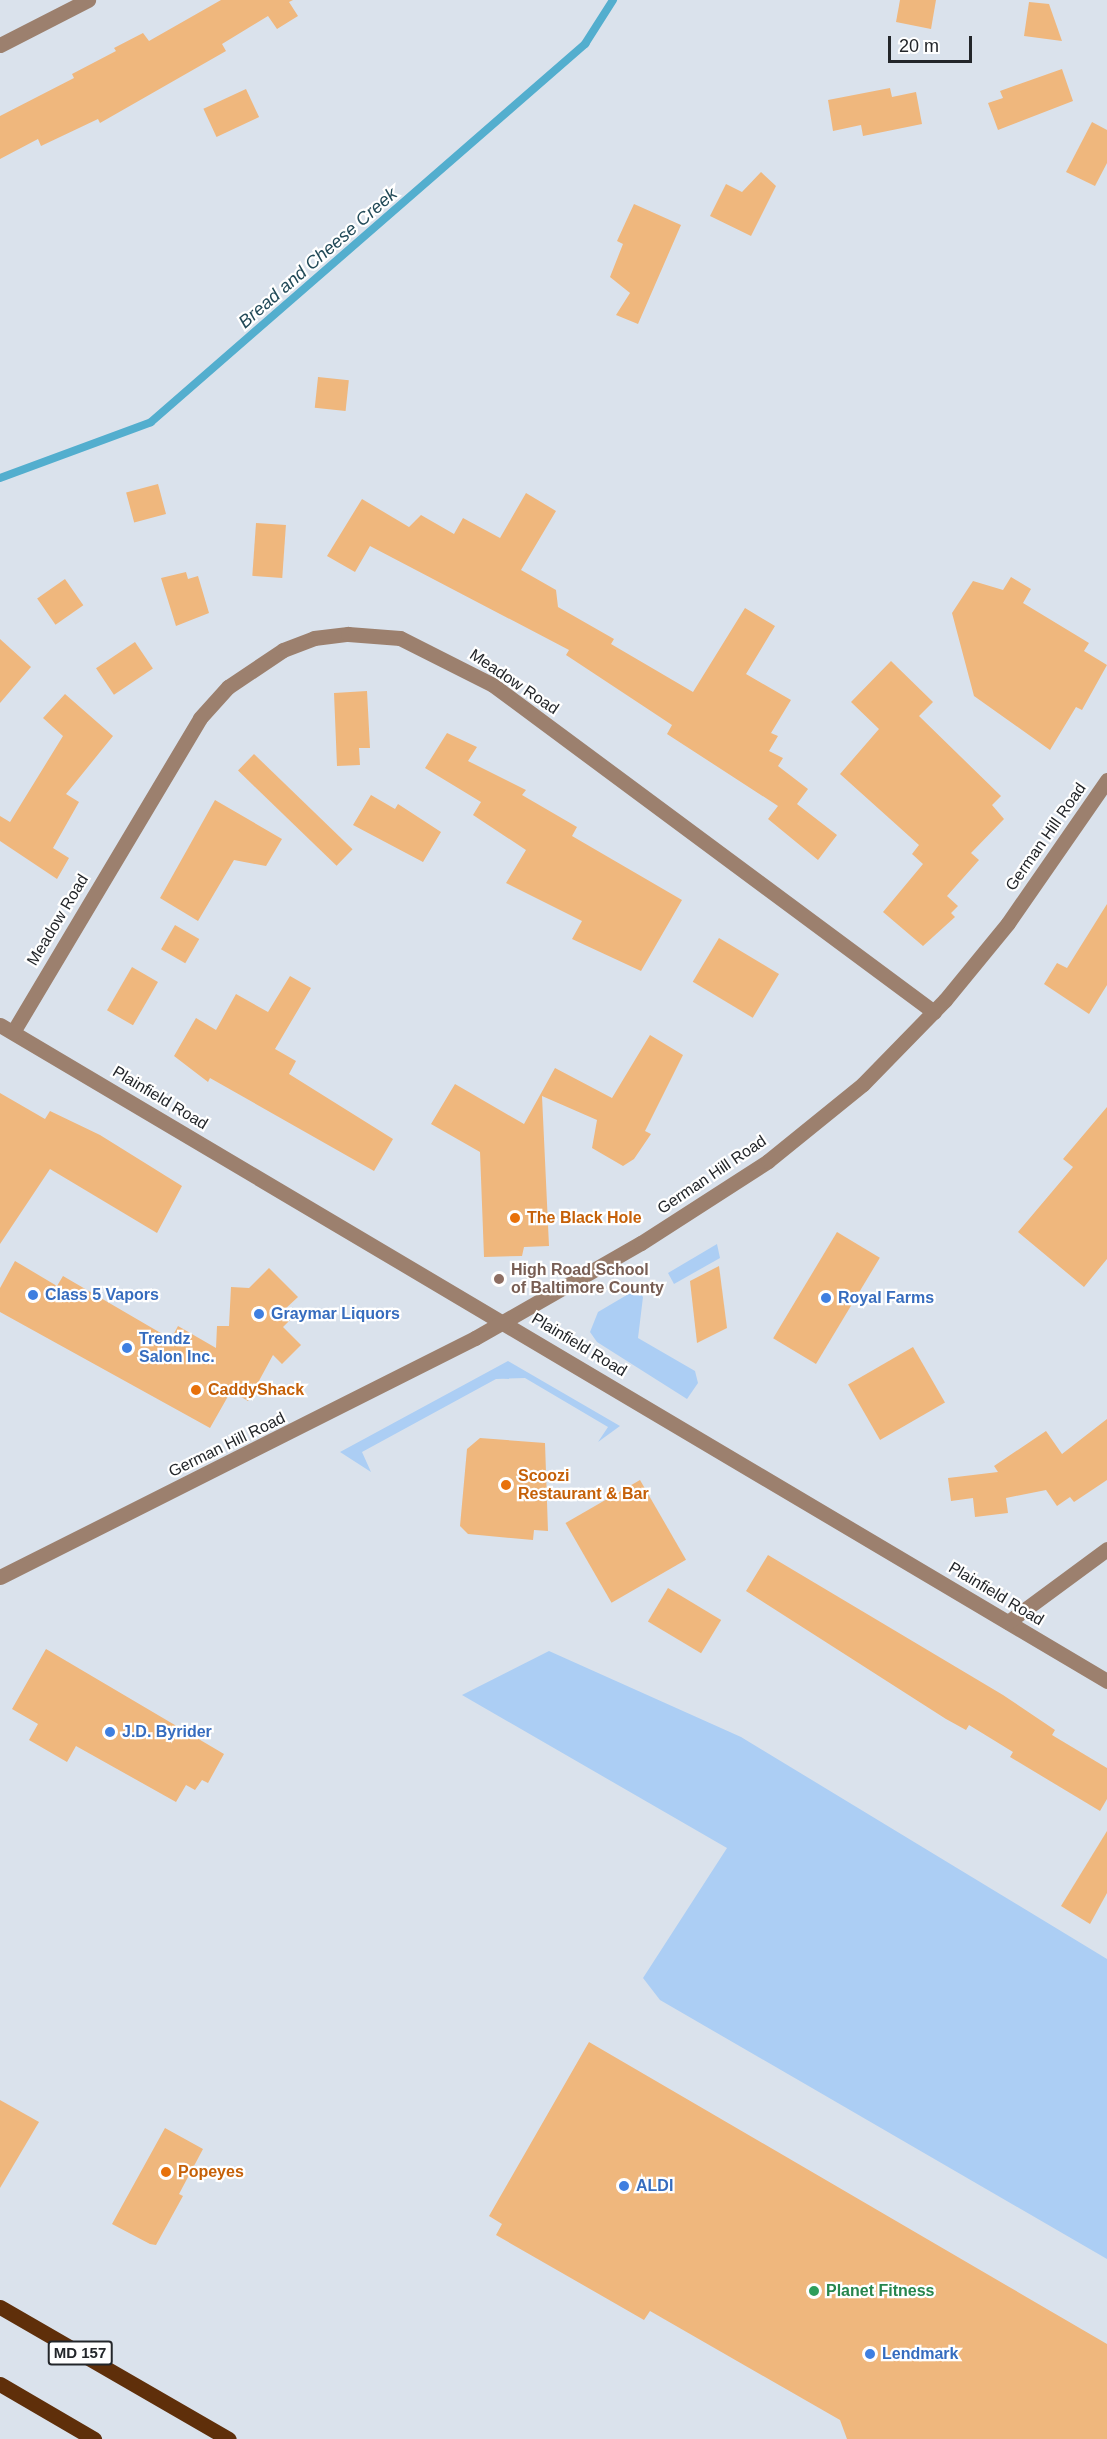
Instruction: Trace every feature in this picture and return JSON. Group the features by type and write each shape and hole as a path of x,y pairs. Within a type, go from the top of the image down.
{"main road":[{"name":"MD 157","path":"0,2307 230,2439"},
{"path":"0,2384 94,2439"}],"street":[{"path":"0,45 88,0"},
{"name":"Meadow Road","path":"6,1028 200,718 228,687 283,650 314,638 357,634 427,648 493,685 934,1012"},
{"name":"German Hill Road","path":"0,1577 505,1322 768,1161 863,1084 934,1012 1008,923 1107,780"},
{"name":"Plainfield Road","path":"6,1028 1107,1681"},
{"path":"1008,1622 1107,1549"}],"shaded area":[{"path":"717,1244 720,1258 674,1284 668,1273"},
{"path":"637,1289 643,1297 638,1338 695,1371 698,1383 687,1399 597,1342 590,1332 598,1312"},
{"path":"508,1361 620,1426 598,1442 608,1427 525,1378 496,1379 362,1452 371,1472 340,1452"},
{"path":"549,1651 741,1737 1107,1959 1107,2259 660,2000 643,1978 727,1848 462,1695"}],"building":[{"path":"221,0 293,0 289,2 298,16 277,29 268,16 222,44 226,51 100,123 98,119 41,146 38,139 0,159 0,116 74,78 72,74 116,51 114,48 143,33 149,41"},
{"path":"900,0 936,0 931,29 896,22"},
{"path":"1029,2 1049,4 1062,41 1024,36"},
{"path":"1062,69 1073,101 998,130 988,103 1003,98 1000,91"},
{"path":"890,88 892,97 916,92 922,124 863,136 861,125 833,131 828,100"},
{"path":"246,89 259,117 217,137 203,109"},
{"path":"1092,122 1107,130 1107,163 1095,186 1066,172"},
{"path":"761,172 776,186 751,236 710,216 726,184 742,192"},
{"path":"634,204 681,225 638,324 616,315 630,293 610,277 623,244 617,241"},
{"path":"318,377 349,380 346,411 315,408"},
{"path":"158,484 166,514 134,522 126,493"},
{"path":"526,493 556,511 521,570 556,590 558,607 614,639 611,644 693,692 745,608 775,626 746,674 791,700 771,733 778,736 769,751 783,758 778,766 808,789 797,804 837,835 818,860 768,819 778,806 667,734 672,725 566,655 569,650 370,546 355,572 327,556 362,499 409,527 421,515 454,534 463,518 500,538"},
{"path":"256,523 286,525 282,578 252,576"},
{"path":"186,572 188,579 198,576 209,613 176,626 161,578"},
{"path":"1011,577 1031,589 1023,603 1089,643 1084,651 1107,665 1082,710 1076,707 1050,750 974,696 952,613 973,581 1003,590"},
{"path":"65,579 83,605 56,625 37,599"},
{"path":"0,639 31,667 0,703"},
{"path":"135,642 153,669 114,695 96,668"},
{"path":"891,661 933,702 919,716 1001,796 992,805 1004,819 971,853 979,860 947,896 958,906 951,913 955,917 923,946 883,912 923,864 912,854 919,845 840,774 879,729 851,702"},
{"path":"367,691 370,748 359,748 360,765 337,766 334,693"},
{"path":"65,694 113,736 66,794 79,802 53,848 69,858 57,879 0,841 0,816 10,822 63,736 43,718"},
{"path":"447,733 477,747 468,761 526,790 522,795 577,827 572,836 682,900 641,971 572,939 582,921 506,883 526,850 473,815 481,802 425,768"},
{"path":"254,754 353,849 337,866 238,771"},
{"path":"371,795 395,809 398,804 441,832 423,862 353,825"},
{"path":"215,800 282,839 266,866 234,860 198,921 160,898"},
{"path":"1107,904 1107,985 1089,1014 1044,984 1057,963 1067,968"},
{"path":"175,925 199,939 185,963 161,949"},
{"path":"719,938 779,974 753,1018 693,982"},
{"path":"132,967 158,982 133,1025 107,1010"},
{"path":"290,976 311,988 275,1049 296,1061 289,1074 393,1139 374,1171 210,1078 208,1082 174,1056 196,1018 216,1030 236,994 268,1012"},
{"path":"650,1035 683,1055 645,1131 651,1134 634,1159 623,1166 592,1148 597,1120 542,1096 549,1246 524,1247 522,1256 484,1257 480,1152 431,1124 455,1084 524,1124 555,1068 612,1098"},
{"path":"0,1093 45,1119 50,1111 100,1135 182,1186 157,1233 50,1169 0,1244"},
{"path":"1107,1107 1107,1259 1084,1287 1018,1232 1073,1167 1063,1159"},
{"name":"Royal Farms","path":"837,1232 880,1258 816,1364 773,1338"},
{"path":"15,1261 57,1286 63,1276 171,1339 178,1326 216,1348 217,1326 229,1326 231,1287 249,1288 269,1268 298,1297 284,1310 292,1318 283,1327 301,1345 282,1364 273,1355 248,1401 231,1391 210,1428 0,1312 0,1288"},
{"path":"719,1266 727,1328 697,1343 690,1281"},
{"path":"913,1347 945,1402 880,1440 848,1384"},
{"path":"1107,1419 1107,1480 1074,1502 1070,1497 1057,1506 1046,1490 1006,1498 1008,1513 975,1517 973,1498 951,1501 948,1478 998,1472 994,1466 1046,1431 1062,1454"},
{"name":"Scoozi Restaurant & Bar","path":"480,1438 545,1443 548,1531 534,1530 533,1540 468,1534 460,1526 467,1449"},
{"path":"640,1480 686,1560 612,1603 566,1523"},
{"path":"768,1555 1003,1695 1055,1730 1052,1735 1107,1768 1107,1799 1100,1811 1010,1757 1013,1752 969,1725 966,1730 946,1719 746,1591"},
{"path":"668,1588 721,1620 701,1653 648,1621"},
{"name":"J.D. Byrider","path":"46,1649 224,1754 208,1783 202,1780 195,1790 186,1785 176,1802 76,1746 67,1762 29,1740 38,1724 12,1709"},
{"path":"1107,1831 1107,1893 1090,1924 1061,1906"},
{"path":"589,2042 1107,2344 1107,2439 847,2439 840,2420 650,2311 644,2320 496,2235 502,2224 489,2216"},
{"path":"0,2100 39,2122 0,2188"},
{"name":"Popeyes","path":"165,2128 203,2149 179,2194 183,2196 156,2245 112,2224"}],"waterway":[{"name":"Bread and Cheese Creek","path":"0,478 151,422 585,44 613,0"}],"place":[{"name":"The Black Hole","path":"515,1218"},
{"name":"High Road School of Baltimore County","path":"499,1279"},
{"name":"Class 5 Vapors","path":"33,1295"},
{"name":"Royal Farms","path":"826,1298"},
{"name":"Graymar Liquors","path":"259,1314"},
{"name":"Trendz Salon Inc.","path":"127,1348"},
{"name":"CaddyShack","path":"196,1390"},
{"name":"Scoozi Restaurant & Bar","path":"506,1485"},
{"name":"J.D. Byrider","path":"110,1732"},
{"name":"Popeyes","path":"166,2172"},
{"name":"ALDI","path":"624,2186"},
{"name":"Planet Fitness","path":"814,2291"},
{"name":"Lendmark","path":"870,2354"}]}
